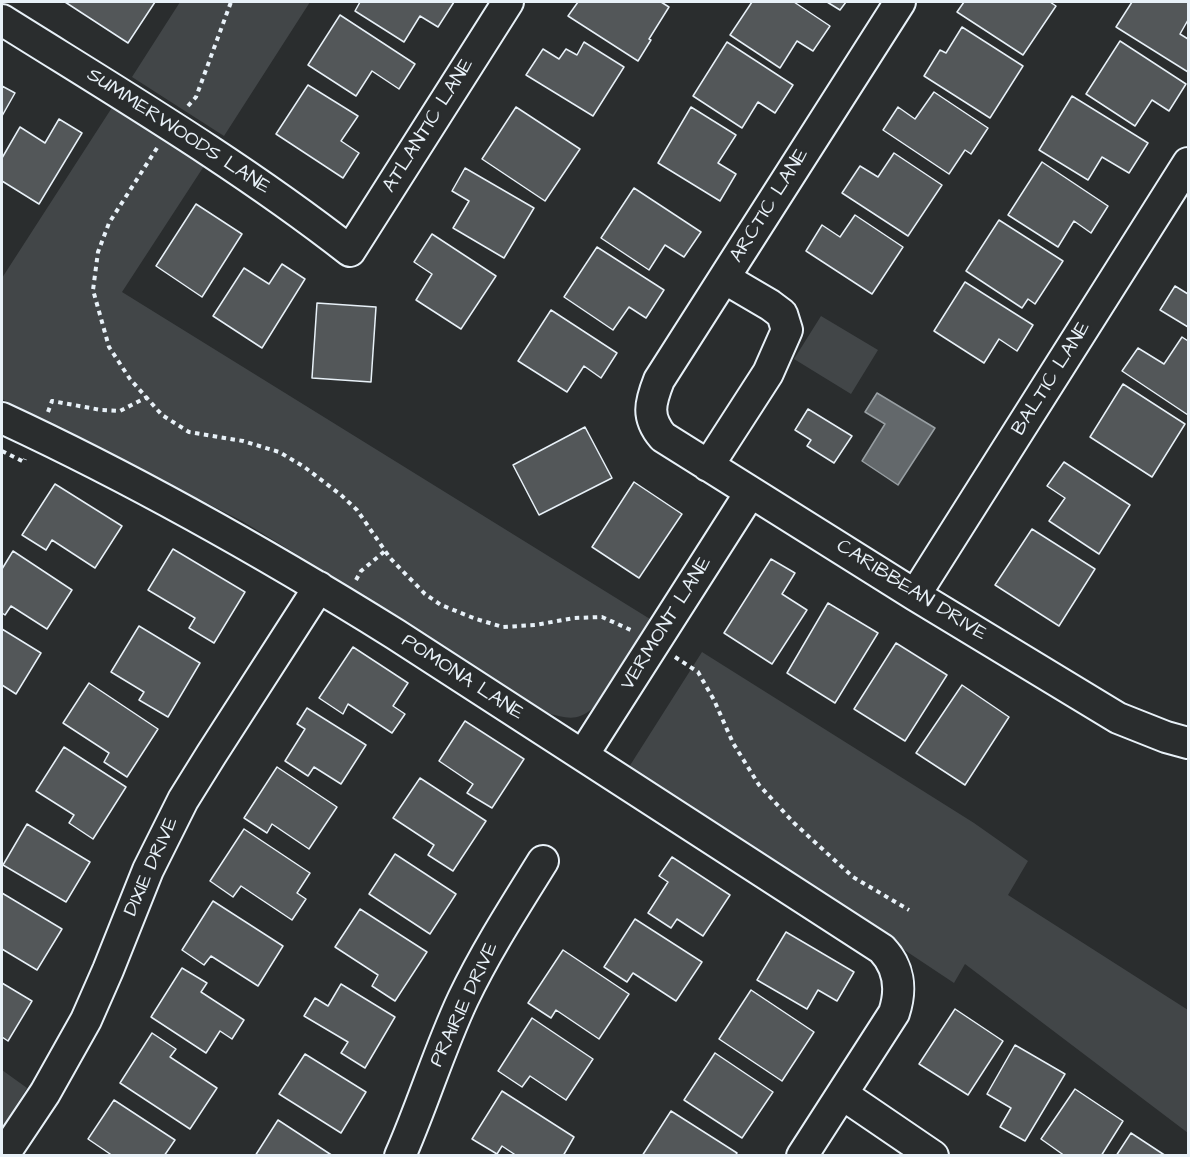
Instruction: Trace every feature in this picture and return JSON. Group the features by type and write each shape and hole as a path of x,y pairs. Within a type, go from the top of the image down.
{"street":[{"name":"ATLANTIC LANE","path":"350,251 508,2"},
{"name":"ARCTIC LANE","path":"652,414 652,400 659,380 900,2"},
{"name":"SUMMERWOODS LANE","path":"2,20 251,179 350,251"},
{"name":"BALTIC LANE","path":"915,595 1188,164"},
{"path":"708,466 768,373 787,330 782,314 724,278"},
{"name":"CARIBBEAN DRIVE","path":"652,414 654,426 663,437 915,595 1118,718 1188,743"},
{"name":"POMONA LANE","path":"4,427 170,502 331,594 874,942 892,962 897,974 899,994 894,1013 842,1095"},
{"name":"VERMONT LANE","path":"583,755 750,493"},
{"name":"DIXIE DRIVE","path":"9,1154 86,1020 148,870 183,800 211,755 331,594"},
{"name":"PRAIRIE DRIVE","path":"400,1155 464,998 491,945 543,861"},
{"path":"802,1155 842,1095 933,1155"}],"path":[{"path":"231,2 196,97 172,127 109,223 98,252 93,290 109,347 130,379 162,415 189,432 243,441 279,452 303,466 357,510 390,558 425,594 441,605 503,627 535,625 574,618 602,617 635,632 698,672 714,700 733,744 759,785 794,824 853,877 909,910"},
{"path":"331,594 385,551"}],"shaded area":[{"path":"180,2 310,2 224,136 132,77"},
{"path":"113,106 206,163 122,292 650,619 593,708 576,717 547,713 242,521 2,399 2,278"},
{"path":"821,316 878,350 851,394 794,359"},
{"path":"877,393 935,428 898,485 862,461 885,424 865,412"},
{"path":"702,652 974,823 1028,861 1008,895 1188,1010 1188,1133 965,964 954,983 629,767"},
{"path":"2,1070 27,1088 2,1129"}],"building":[{"path":"65,2 155,2 128,43"},
{"path":"360,2 454,2 438,27 420,16 404,42 355,11"},
{"path":"578,2 661,2 669,7 638,61 568,16"},
{"path":"752,2 794,2 830,26 813,51 797,41 780,68 730,35"},
{"path":"827,2 846,2 840,10"},
{"path":"964,2 1050,2 1056,6 1023,55 957,12"},
{"path":"1132,2 1188,2 1188,20 1180,34 1188,39 1188,72 1116,27"},
{"path":"340,15 415,64 399,89 372,71 356,96 308,65"},
{"path":"962,27 1023,66 990,118 924,76 940,50 946,53"},
{"path":"1120,41 1186,84 1169,111 1152,100 1135,126 1086,94"},
{"path":"584,42 624,67 593,116 526,75 543,49 559,59 566,49 577,55"},
{"path":"727,42 793,85 775,113 758,102 742,128 693,96"},
{"path":"308,85 358,116 341,141 359,153 343,178 276,134"},
{"path":"2,86 15,93 2,116"},
{"path":"934,92 988,128 971,154 965,150 949,174 883,130 898,107 915,119"},
{"path":"1072,96 1148,143 1129,173 1102,157 1088,180 1039,150"},
{"path":"516,107 580,149 545,201 482,159"},
{"path":"691,107 736,135 718,163 736,174 720,201 658,163"},
{"path":"59,119 82,133 39,204 2,181 2,158 20,127 45,143"},
{"path":"894,153 942,185 908,236 842,193 860,166 878,177"},
{"path":"1042,162 1108,206 1091,233 1074,221 1058,247 1008,215"},
{"path":"465,168 534,208 504,258 453,228 469,201 452,191"},
{"path":"634,188 701,232 684,257 665,245 649,270 601,238"},
{"path":"196,204 242,234 202,297 156,266"},
{"path":"855,215 903,247 872,294 806,251 822,225 840,237"},
{"path":"999,220 1063,261 1035,304 1028,299 1022,308 966,271"},
{"path":"432,234 496,276 461,329 416,300 432,274 414,262"},
{"path":"597,247 664,290 646,318 629,307 613,330 564,297"},
{"path":"282,264 305,279 262,348 213,316 244,268 269,284"},
{"path":"965,282 1033,325 1017,351 999,339 984,363 934,331"},
{"path":"1175,286 1188,294 1188,327 1160,310"},
{"path":"317,303 376,307 371,382 312,378"},
{"path":"551,310 617,353 601,378 584,366 567,392 518,361"},
{"path":"1182,337 1188,341 1188,415 1122,371 1138,348 1164,364"},
{"path":"1123,384 1185,424 1152,477 1090,437"},
{"path":"808,409 852,436 834,463 807,446 811,440 795,430"},
{"path":"585,427 612,478 539,515 513,465"},
{"path":"1064,462 1130,505 1099,554 1049,521 1065,498 1047,486"},
{"path":"634,482 682,514 639,578 592,547"},
{"path":"55,484 122,526 95,568 52,540 46,550 22,535"},
{"path":"1032,529 1095,569 1059,626 995,585"},
{"path":"173,549 245,592 214,643 189,628 195,618 148,590"},
{"path":"13,551 72,590 47,629 11,606 5,615 2,613 2,569"},
{"path":"771,559 795,573 782,594 807,610 772,664 724,633"},
{"path":"828,603 878,633 835,703 787,673"},
{"path":"139,626 200,663 168,717 139,700 144,692 111,672"},
{"path":"2,629 41,653 16,694 2,685"},
{"path":"896,643 947,675 905,741 854,709"},
{"path":"353,647 408,683 393,706 405,714 392,733 348,704 343,714 319,698"},
{"path":"89,683 158,729 127,777 104,762 109,753 63,723"},
{"path":"962,685 1009,717 965,785 916,753"},
{"path":"307,708 366,745 341,784 314,767 308,776 285,761 305,729 297,724"},
{"path":"465,721 524,759 492,808 467,793 473,784 439,761"},
{"path":"64,747 126,787 93,839 69,823 74,815 36,791"},
{"path":"277,767 337,807 309,849 272,824 267,833 244,818"},
{"path":"420,778 486,821 453,871 428,855 434,845 393,818"},
{"path":"27,824 90,862 66,902 3,865"},
{"path":"244,829 310,873 297,893 306,899 292,920 241,886 233,897 210,881"},
{"path":"395,854 456,894 430,934 369,894"},
{"path":"672,857 730,895 703,936 677,919 671,928 648,913 668,882 659,876"},
{"path":"2,893 62,929 37,970 2,949"},
{"path":"213,901 283,946 258,986 211,956 204,965 182,950"},
{"path":"360,909 427,952 395,1001 372,986 378,975 335,947"},
{"path":"635,919 702,962 676,1001 633,973 627,982 604,967"},
{"path":"786,932 854,972 837,1001 818,990 807,1009 757,980"},
{"path":"563,950 629,994 599,1039 556,1010 551,1018 528,1003"},
{"path":"182,968 207,983 201,992 244,1020 232,1039 220,1031 206,1053 151,1017"},
{"path":"2,983 32,1001 8,1041 2,1037"},
{"path":"341,984 395,1017 365,1068 341,1053 348,1042 304,1016 315,998 328,1006"},
{"path":"751,990 814,1032 782,1081 719,1039"},
{"path":"955,1009 1003,1041 968,1095 919,1064"},
{"path":"532,1018 593,1059 566,1100 530,1076 522,1087 498,1071"},
{"path":"152,1033 176,1049 170,1057 217,1088 190,1129 120,1083"},
{"path":"1015,1045 1065,1074 1025,1141 1000,1127 1011,1108 987,1094"},
{"path":"715,1053 773,1092 742,1138 684,1100"},
{"path":"305,1054 366,1092 341,1133 279,1094"},
{"path":"1075,1089 1123,1121 1101,1156 1065,1156 1041,1139"},
{"path":"502,1091 574,1137 563,1156 517,1156 502,1146 497,1154 472,1139"},
{"path":"114,1100 175,1140 164,1156 113,1156 88,1139"},
{"path":"671,1111 737,1153 735,1156 642,1156"},
{"path":"278,1120 333,1156 255,1156"},
{"path":"1131,1133 1166,1156 1116,1156"}]}
